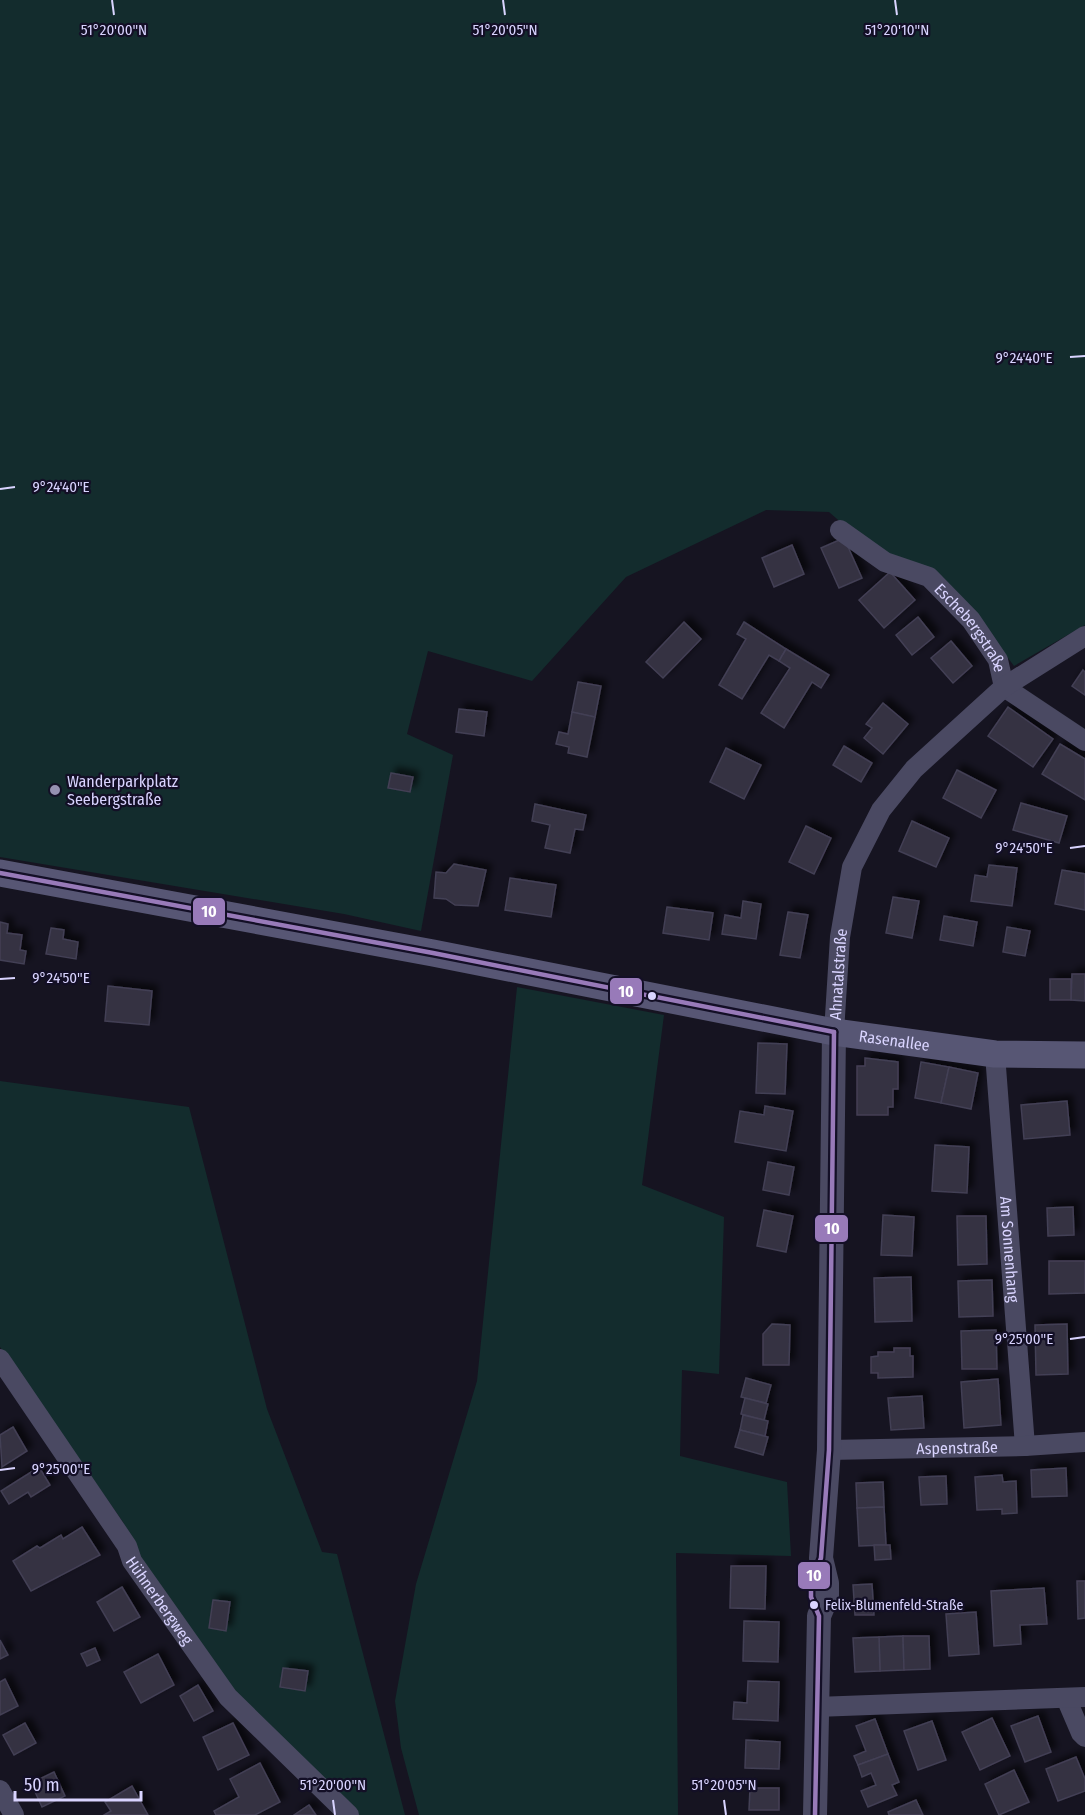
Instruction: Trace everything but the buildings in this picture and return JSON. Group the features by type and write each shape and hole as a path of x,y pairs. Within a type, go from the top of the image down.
{"main road":[{"name":"Rasenallee","path":"0,873 433,953 834,1032 996,1054 1085,1055"}],"street":[{"name":"Eschebergstraße","path":"840,530 885,562 929,577 977,628 999,660 1004,687 1085,741"},
{"name":"Ahnatalstraße","path":"815,1815 819,1616 811,1597 811,1583 821,1558 829,1450 834,1032 840,937 852,867 881,810 914,769 1004,687 1085,636"},
{"name":"Am Sonnenhang","path":"996,1054 1025,1446"},
{"name":"Hühnerbergweg","path":"0,1359 127,1546 132,1561 228,1697 350,1815"},
{"name":"Aspenstraße","path":"829,1450 1025,1446 1085,1442"},
{"path":"816,1707 1076,1698 1085,1737"},
{"path":"0,1790 14,1815"}],"green space":[{"path":"0,0 1085,0 1085,625 1014,666 990,634 894,557 859,538 829,512 766,510 626,577 532,681 428,651 407,734 453,755 421,931 344,914 0,857"},
{"path":"517,987 664,1015 642,1185 724,1217 719,1374 682,1370 680,1456 787,1482 791,1556 676,1553 678,1815 419,1815 401,1748 395,1701 416,1584 477,1381"},
{"path":"0,1081 189,1107 267,1409 322,1552 337,1554 405,1815 357,1815 223,1685 138,1559 123,1522 0,1347"}],"transit line":[{"name":"10","path":"0,873 433,953 834,1032"},
{"name":"10","path":"815,1815 819,1616 811,1597 811,1583 821,1558 829,1450 834,1032"}],"place":[{"name":"Wanderparkplatz Seebergstraße","path":"55,790"},
{"name":"Felix-Blumenfeld-Straße","path":"814,1605"}]}
